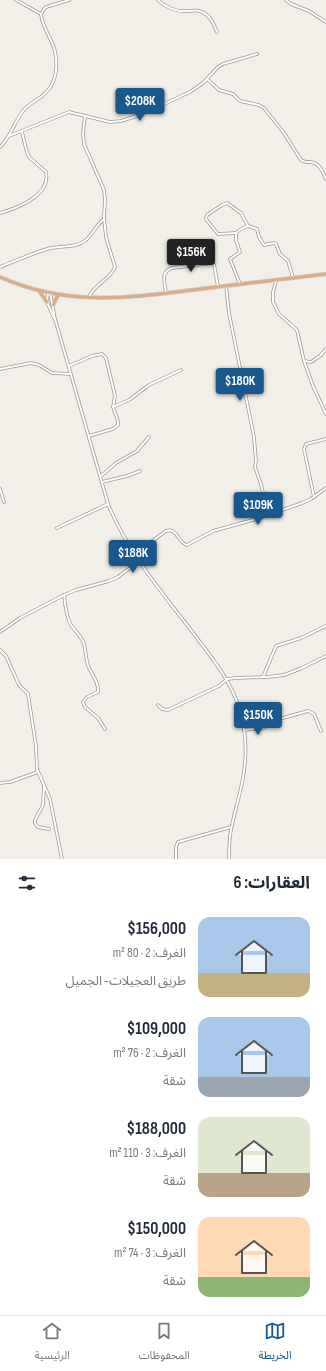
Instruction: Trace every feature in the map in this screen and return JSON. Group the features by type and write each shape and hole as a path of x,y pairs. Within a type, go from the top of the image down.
{"main road":[{"path":"0,277 39,291 58,295 88,298 116,298 326,274"},
{"path":"39,291 47,302"},
{"path":"53,305 58,295"}],"street":[{"path":"0,147 9,136 22,112 50,88 55,76 54,50 41,14 16,0"},
{"path":"41,14 46,7 69,0"},
{"path":"158,0 166,6 180,11 195,10 203,12 217,32"},
{"path":"286,0 292,4 309,10 326,22"},
{"path":"9,136 68,112 110,122 128,119 190,92 223,64 257,54"},
{"path":"207,79 219,90 233,94 240,101 259,105 264,108 280,127 301,160 303,162 315,163 320,166 326,178"},
{"path":"84,116 84,144 104,190 106,200 104,218 106,237 115,267 112,272 94,288 88,298"},
{"path":"0,213 15,208 31,199 40,193 46,183 46,172 29,157 22,131"},
{"path":"248,226 241,212 227,203 207,215 206,219 218,234 236,233 248,226 257,229 259,237 264,245 276,244 280,254 288,260 292,278"},
{"path":"0,267 47,249 70,246 82,242 86,240 104,218"},
{"path":"236,233 240,252 230,260 240,285"},
{"path":"166,293 164,274 166,271 172,268 212,262 215,267 218,287"},
{"path":"276,280 273,292 273,302 279,314 297,330 304,361 313,386 326,414"},
{"path":"226,286 229,313 254,437 256,461 255,468 270,514"},
{"path":"49,293 47,302 55,319"},
{"path":"49,293 55,319 108,504 117,525 136,555 212,656 227,679 237,701 244,730 245,767 231,826 229,859"},
{"path":"304,361 311,362 320,356 326,349"},
{"path":"69,366 96,354 104,354 106,358 115,396 113,407 118,421 117,427 89,436"},
{"path":"0,369 31,363 39,365 52,373 71,374"},
{"path":"113,407 128,400 149,385 181,370"},
{"path":"101,476 116,463 138,451 149,437"},
{"path":"314,497 304,449 306,444 326,439"},
{"path":"102,482 140,471"},
{"path":"0,632 20,618 64,595 118,577 130,568 140,550 168,530 174,532 183,544 187,545 213,531 254,520 302,503 314,497 326,488"},
{"path":"0,489 4,502"},
{"path":"57,528 108,504"},
{"path":"64,595 70,622 84,644 88,667 94,675 98,687 98,692 87,697 83,702 85,707 98,718 105,729"},
{"path":"263,677 276,646 302,638 326,626"},
{"path":"0,650 6,656 19,685 28,694 38,772 50,799 62,859"},
{"path":"158,705 162,709 168,710 220,686 227,679 276,677 291,673 326,656"},
{"path":"244,730 263,728 272,722 308,711 314,714 321,731"},
{"path":"0,783 10,782 38,772"},
{"path":"44,786 43,806 35,820 35,823 38,827 49,829"},
{"path":"176,859 176,846 178,842 231,826"}]}
